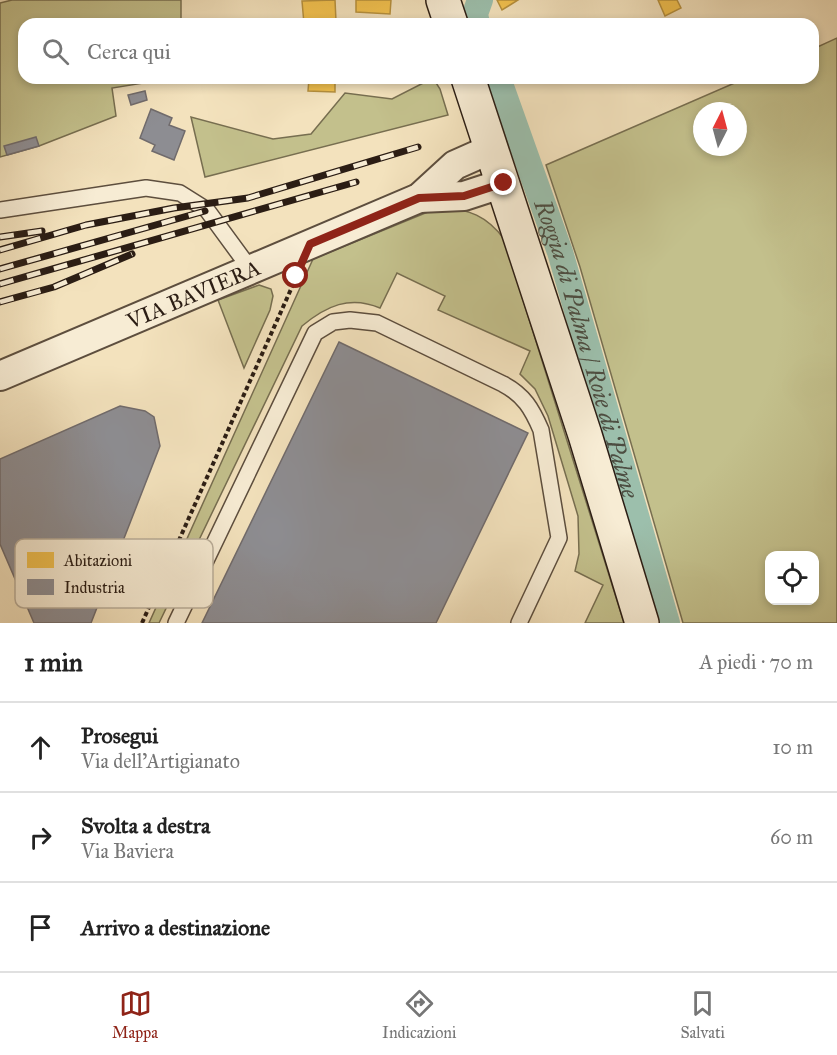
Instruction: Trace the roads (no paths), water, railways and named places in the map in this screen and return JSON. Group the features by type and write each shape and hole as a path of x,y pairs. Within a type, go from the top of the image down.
{"street":[{"path":"443,0 449,18"},
{"path":"470,84 504,183 642,623"},
{"name":"VIA BAVIERA","path":"0,376 419,198 456,165 491,149"},
{"name":"VIA BAVIERA","path":"419,198 464,196 504,183"}],"lane":[{"path":"0,210 146,188 180,194 207,210 251,270"},
{"path":"213,546 315,333 333,322 350,320 377,323 503,384 519,394 534,414 541,430 559,538 519,623"},
{"path":"176,623 183,608"}],"waterway":[{"name":"Roggia di Palma / Roie di Palme","path":"476,18 480,0"},
{"name":"Roggia di Palma / Roie di Palme","path":"500,84 560,252 667,623"}],"railway":[{"path":"0,250 86,225 174,208 248,198 418,147"},
{"path":"0,284 356,182"},
{"path":"0,269 205,211"},
{"path":"0,237 42,231"},
{"path":"0,302 54,287 132,254"}]}
